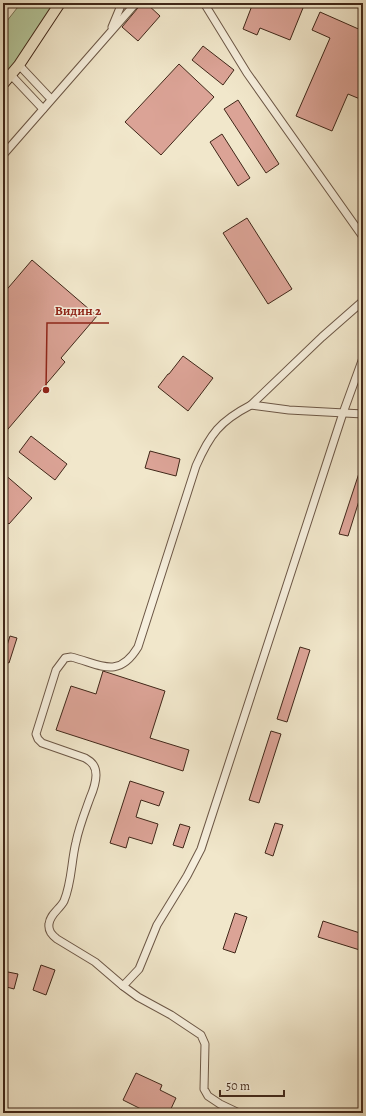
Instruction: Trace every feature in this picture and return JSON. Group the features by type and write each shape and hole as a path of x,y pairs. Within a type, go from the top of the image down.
{"main road":[{"path":"3,84 11,75 60,3"}],"street":[{"path":"109,33 122,3"},
{"path":"3,155 136,3"},
{"path":"204,3 247,73 363,237"},
{"path":"18,65 51,100"},
{"path":"11,75 43,109"},
{"path":"239,1113 220,1104 208,1096 204,1089 203,1077 205,1044 201,1035 123,986 95,962 52,935 49,929 49,923 52,916 63,903 68,889 76,840 93,790 96,776 95,769 91,762 85,758 42,743 36,734 56,670 65,658 71,657 112,668 127,662 133,656 138,647 196,466 206,444 218,428 233,414 251,405 322,337 363,301"},
{"path":"123,986 139,969 157,925 187,876 201,849 343,413 363,358"},
{"path":"251,405 289,410 363,414"}],"green space":[{"path":"21,3 60,3 3,84 3,26"}],"building":[{"path":"142,3 146,3 160,16 138,41 122,27"},
{"path":"253,3 305,3 290,40 260,28 257,35 243,29"},
{"path":"320,12 363,31 363,92 360,99 348,94 332,131 296,116 330,38 312,30"},
{"path":"203,46 234,70 223,85 192,60"},
{"path":"179,64 214,97 161,155 125,122"},
{"path":"238,100 279,164 266,173 224,109"},
{"path":"222,134 250,178 238,186 210,142"},
{"path":"247,218 292,289 268,304 223,233"},
{"path":"32,260 97,316 61,358 65,362 3,435 3,294"},
{"path":"183,356 213,378 188,411 158,387"},
{"path":"31,436 67,464 55,480 19,452"},
{"path":"150,451 180,459 176,476 145,468"},
{"path":"362,464 363,488 348,536 339,534"},
{"path":"3,473 32,498 9,524 3,519"},
{"path":"10,636 17,638 9,663 3,661 3,658"},
{"path":"300,647 310,650 287,722 277,719"},
{"path":"103,671 165,691 150,738 189,750 183,771 56,730 71,686 96,694"},
{"path":"271,731 281,734 259,803 249,800"},
{"path":"130,781 164,792 159,806 141,800 136,817 158,824 152,844 129,837 126,848 110,843"},
{"path":"275,823 283,825 273,856 265,853"},
{"path":"180,824 190,827 183,848 173,845"},
{"path":"235,913 247,917 235,953 223,949"},
{"path":"323,921 363,934 363,951 318,937"},
{"path":"41,965 55,970 46,995 33,990"},
{"path":"3,971 18,974 14,989 3,986"},
{"path":"136,1073 162,1085 160,1090 176,1098 169,1113 149,1113 123,1100"}],"place":[{"name":"Видин 2","path":"46,390"}]}
